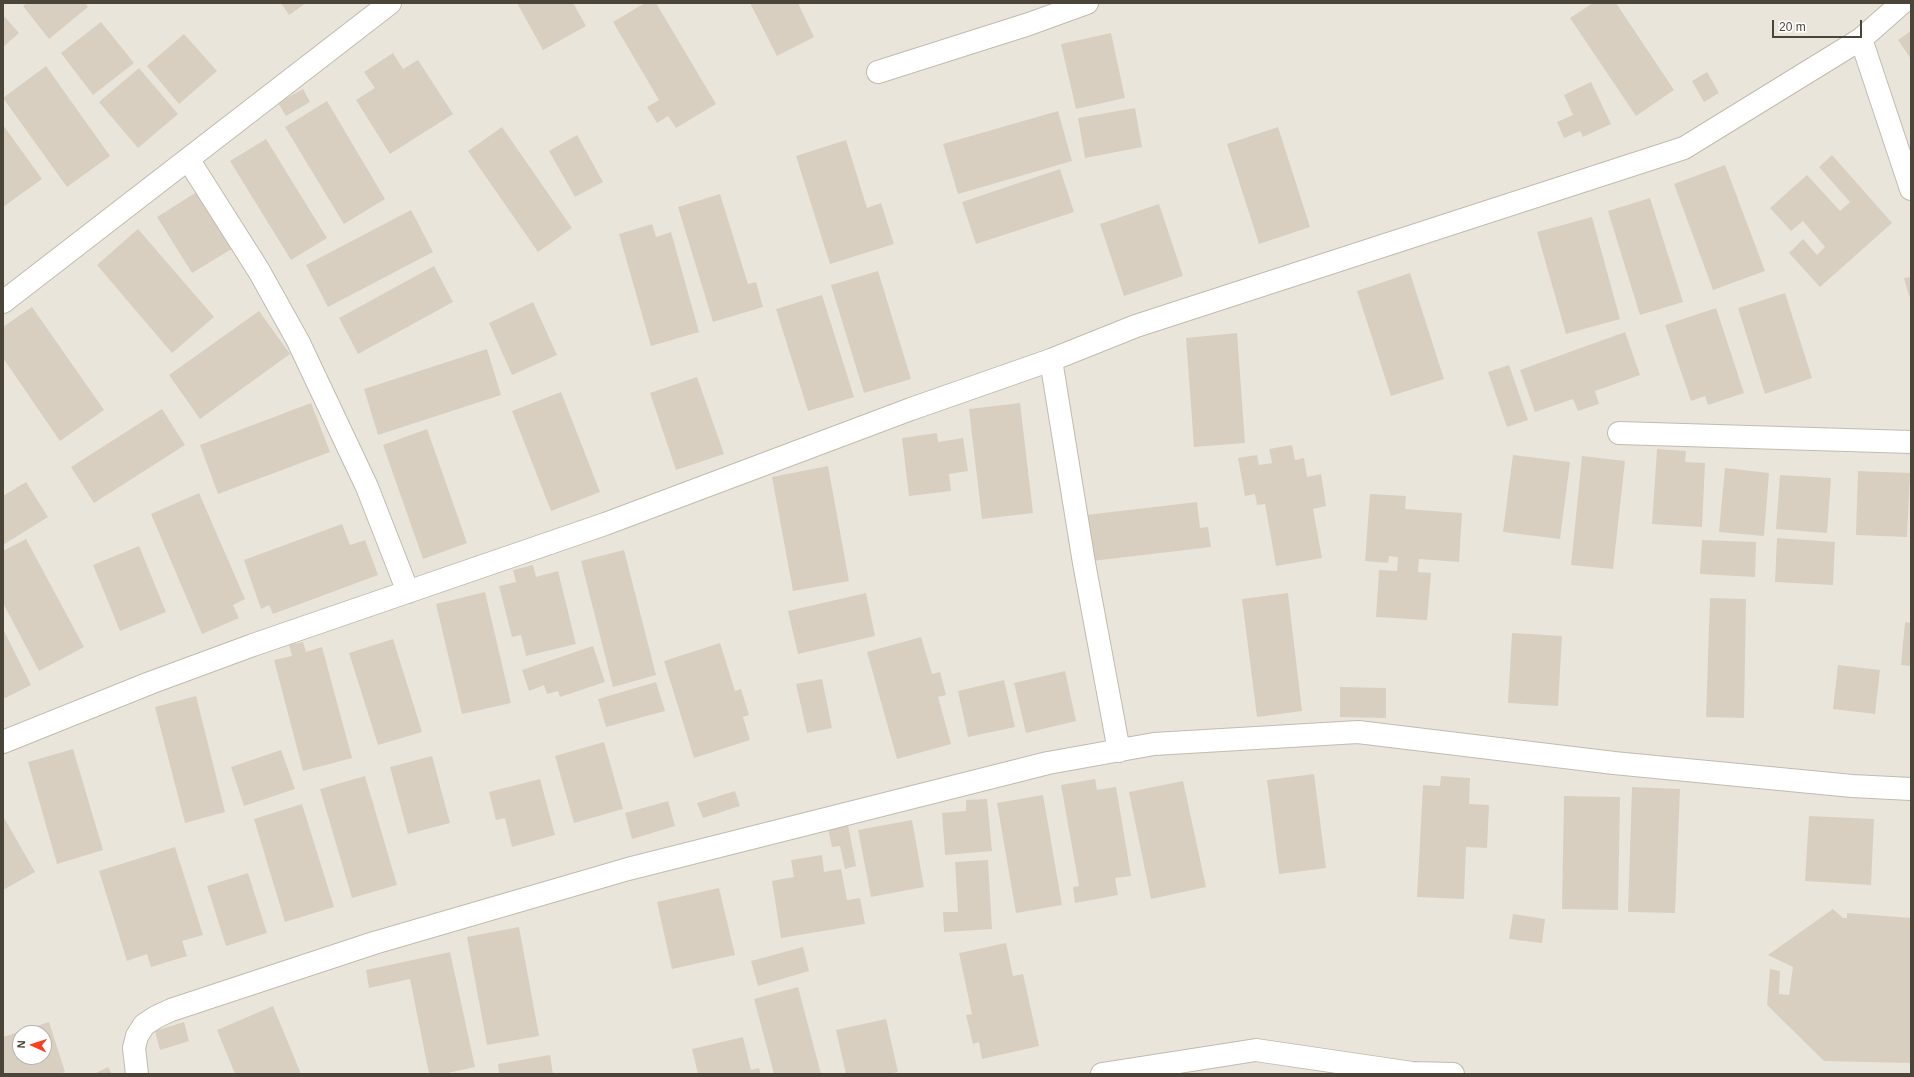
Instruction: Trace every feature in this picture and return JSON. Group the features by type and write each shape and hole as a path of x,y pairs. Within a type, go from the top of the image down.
{"street":[{"path":"3,302 390,3"},
{"path":"878,72 1087,3"},
{"path":"3,742 194,667 605,524 911,409 1051,360 1136,326 1684,148 1861,39 1902,3"},
{"path":"1861,39 1911,189"},
{"path":"188,159 259,271 298,341 366,487 408,592"},
{"path":"1051,360 1084,563 1119,751"},
{"path":"1619,433 1911,442"},
{"path":"137,1074 134,1048 137,1036 144,1025 171,1010 374,943 628,869 1048,762 1154,744 1358,732 1614,763 1852,786 1911,789"},
{"path":"1102,1074 1256,1050 1412,1073 1453,1074"}],"shaded area":[{"path":"3,3 1911,3 1911,1074 3,1074"}],"building":[{"path":"27,3 85,3 88,7 49,39 23,6"},
{"path":"281,3 306,3 289,15"},
{"path":"517,3 573,3 586,26 543,50"},
{"path":"645,3 656,3 716,104 676,128 668,116 657,123 647,107 659,100 613,22"},
{"path":"750,3 798,3 814,37 777,56"},
{"path":"1593,3 1616,3 1674,90 1636,116 1570,18"},
{"path":"3,15 19,33 3,47"},
{"path":"101,22 134,63 93,95 61,53"},
{"path":"1911,31 1911,59 1898,40"},
{"path":"1111,33 1125,98 1076,109 1061,44"},
{"path":"184,34 217,71 179,104 147,66"},
{"path":"393,53 403,69 418,60 453,114 390,154 356,100 375,88 364,72"},
{"path":"46,66 110,156 67,187 3,98"},
{"path":"139,68 178,114 138,148 99,102"},
{"path":"1707,72 1719,93 1704,102 1692,81"},
{"path":"1591,82 1611,124 1583,137 1580,131 1564,138 1557,122 1573,115 1564,95"},
{"path":"303,89 310,102 286,116 278,103"},
{"path":"327,101 385,199 344,224 285,127"},
{"path":"1135,108 1142,147 1085,158 1078,118"},
{"path":"1058,111 1072,161 958,194 943,144"},
{"path":"3,125 42,179 3,207"},
{"path":"502,127 572,228 538,252 468,151"},
{"path":"1278,127 1310,227 1259,244 1227,144"},
{"path":"577,135 603,182 575,197 549,151"},
{"path":"266,139 327,238 291,260 230,161"},
{"path":"846,140 867,208 881,203 894,244 830,264 796,156"},
{"path":"1832,155 1892,223 1820,287 1789,253 1803,239 1817,255 1825,247 1803,221 1791,231 1770,208 1807,175 1840,211 1850,202 1819,167"},
{"path":"1725,165 1765,271 1713,290 1674,184"},
{"path":"1060,169 1074,212 976,244 962,202"},
{"path":"200,190 235,247 192,273 157,217"},
{"path":"720,194 748,284 756,282 763,307 713,322 678,207"},
{"path":"1650,198 1683,302 1640,315 1608,211"},
{"path":"1159,204 1183,276 1124,296 1100,224"},
{"path":"411,210 433,252 328,307 306,265"},
{"path":"1592,217 1620,319 1566,334 1537,232"},
{"path":"652,224 656,237 671,232 699,332 651,346 619,234"},
{"path":"138,229 214,317 172,353 97,265"},
{"path":"434,266 453,302 358,354 339,318"},
{"path":"878,271 911,379 864,393 831,285"},
{"path":"1410,273 1444,379 1391,396 1357,291"},
{"path":"1911,277 1911,295 1909,296 1904,278"},
{"path":"1785,293 1812,378 1765,394 1738,308"},
{"path":"822,295 854,397 808,411 776,309"},
{"path":"533,302 557,355 512,375 489,323"},
{"path":"32,307 104,410 60,441 3,358 3,327"},
{"path":"1716,308 1744,393 1708,405 1705,396 1691,401 1665,325"},
{"path":"259,311 290,354 200,419 169,375"},
{"path":"1625,332 1640,375 1595,391 1599,404 1578,411 1573,399 1535,412 1520,370"},
{"path":"1237,333 1245,443 1194,447 1186,338"},
{"path":"487,349 501,395 378,435 364,389"},
{"path":"1509,365 1528,420 1507,427 1488,372"},
{"path":"697,377 724,454 676,470 650,393"},
{"path":"561,392 600,492 551,511 512,411"},
{"path":"311,403 330,452 218,494 200,445"},
{"path":"1020,403 1033,513 982,519 969,409"},
{"path":"162,409 185,445 94,503 71,467"},
{"path":"427,429 467,543 423,559 383,445"},
{"path":"937,433 938,442 963,438 968,471 949,474 951,491 909,496 902,438"},
{"path":"1292,445 1295,460 1304,458 1307,477 1321,474 1326,506 1313,509 1322,558 1276,566 1265,504 1257,505 1255,494 1245,496 1238,458 1257,455 1259,465 1272,463 1269,449"},
{"path":"1657,449 1686,451 1685,462 1705,463 1702,527 1652,524"},
{"path":"1513,455 1570,462 1560,539 1503,532"},
{"path":"1582,456 1625,461 1613,569 1571,565"},
{"path":"828,466 849,581 793,591 772,477"},
{"path":"1725,468 1769,473 1764,536 1719,532"},
{"path":"1858,471 1910,473 1907,537 1856,535"},
{"path":"1780,475 1831,478 1827,533 1776,529"},
{"path":"26,482 48,517 3,545 3,496"},
{"path":"199,493 245,599 233,605 239,618 202,634 151,514"},
{"path":"1370,494 1406,496 1405,509 1462,513 1459,562 1419,559 1418,572 1431,573 1427,620 1376,617 1379,570 1397,571 1398,557 1389,556 1388,563 1365,561"},
{"path":"1197,502 1200,528 1208,527 1211,547 1092,561 1086,515"},
{"path":"342,524 350,545 365,540 378,575 273,614 269,605 261,609 244,560"},
{"path":"1777,538 1835,542 1833,585 1775,582"},
{"path":"26,539 84,647 39,671 3,603 3,551"},
{"path":"1702,540 1756,542 1755,577 1700,574"},
{"path":"139,546 166,612 120,631 93,565"},
{"path":"624,550 656,675 613,687 581,561"},
{"path":"533,565 536,577 558,571 576,644 526,656 521,635 512,637 499,586 516,582 513,570"},
{"path":"485,592 511,703 462,714 436,604"},
{"path":"866,593 875,636 798,654 788,611"},
{"path":"1288,593 1302,711 1257,717 1242,599"},
{"path":"1710,598 1746,599 1744,718 1706,717"},
{"path":"1905,622 1911,623 1911,666 1901,665"},
{"path":"3,629 31,685 3,699"},
{"path":"1512,633 1562,636 1558,706 1508,703"},
{"path":"921,637 932,674 940,672 946,695 938,697 951,744 897,759 867,652"},
{"path":"393,639 422,732 378,745 349,653"},
{"path":"303,642 306,652 322,647 352,758 303,771 274,660 292,656 289,645"},
{"path":"720,643 735,691 741,689 749,715 743,717 750,740 694,758 664,661"},
{"path":"593,646 605,682 560,697 558,691 547,694 544,685 529,691 522,670"},
{"path":"1838,665 1880,670 1875,714 1833,709"},
{"path":"1065,671 1076,721 1026,733 1014,683"},
{"path":"822,679 832,728 807,733 796,684"},
{"path":"1004,680 1015,727 968,737 958,691"},
{"path":"656,682 665,711 606,727 598,699"},
{"path":"1340,687 1386,688 1386,718 1340,717"},
{"path":"196,696 225,812 185,823 155,707"},
{"path":"604,742 623,809 574,823 555,756"},
{"path":"73,749 103,850 57,864 28,762"},
{"path":"281,750 295,789 244,806 231,767"},
{"path":"432,756 450,823 408,834 390,767"},
{"path":"1314,774 1326,868 1279,874 1267,780"},
{"path":"365,776 397,885 352,898 320,789"},
{"path":"1441,776 1470,778 1469,804 1489,805 1487,848 1466,847 1464,899 1417,897 1423,785 1440,786"},
{"path":"540,779 555,835 512,847 505,818 496,820 489,792"},
{"path":"1095,779 1097,790 1116,787 1131,876 1115,878 1118,895 1075,903 1073,887 1079,886 1061,785"},
{"path":"1183,781 1206,887 1151,899 1129,792"},
{"path":"1632,787 1680,789 1675,913 1628,912"},
{"path":"735,791 740,806 703,818 697,803"},
{"path":"1043,795 1062,905 1016,913 997,803"},
{"path":"1564,796 1620,797 1618,910 1562,909"},
{"path":"987,799 992,851 945,855 942,813 966,811 966,800"},
{"path":"668,801 675,826 632,839 625,813"},
{"path":"302,804 334,907 285,922 254,819"},
{"path":"3,816 35,872 3,890"},
{"path":"1809,816 1874,819 1871,885 1805,881"},
{"path":"847,820 856,866 845,869 840,846 832,847 827,824"},
{"path":"912,820 924,887 871,897 858,830"},
{"path":"175,847 203,935 182,941 187,956 151,967 147,954 127,961 99,871"},
{"path":"822,855 824,872 841,869 847,900 860,898 865,924 781,938 772,881 794,877 791,860"},
{"path":"988,860 992,929 944,932 943,912 958,912 955,862"},
{"path":"248,873 267,933 226,946 207,886"},
{"path":"719,888 735,955 672,969 657,902"},
{"path":"1833,909 1843,918 1847,918 1847,913 1911,918 1911,1063 1824,1061 1767,1005 1770,969 1780,971 1779,994 1789,995 1793,967 1768,955"},
{"path":"1513,914 1545,919 1542,943 1509,939"},
{"path":"519,927 539,1036 487,1045 467,937"},
{"path":"1006,943 1013,976 1023,974 1039,1046 982,1059 979,1042 973,1044 966,1015 972,1014 959,953"},
{"path":"803,947 809,971 758,986 751,961"},
{"path":"450,952 475,1067 443,1074 429,1074 410,979 369,988 366,970"},
{"path":"798,987 821,1074 774,1074 754,999"},
{"path":"273,1006 301,1074 235,1074 217,1030"},
{"path":"886,1019 898,1072 889,1074 846,1074 836,1030"},
{"path":"49,1022 50,1025 40,1025"},
{"path":"184,1022 189,1041 160,1050 155,1031"},
{"path":"52,1031 65,1072 60,1074 3,1074 3,1037 12,1034 12,1065 52,1065"},
{"path":"743,1037 751,1070 759,1068 761,1074 698,1074 692,1049"},
{"path":"550,1055 553,1074 499,1074 498,1064"},
{"path":"108,1067 112,1074 94,1074"}]}
